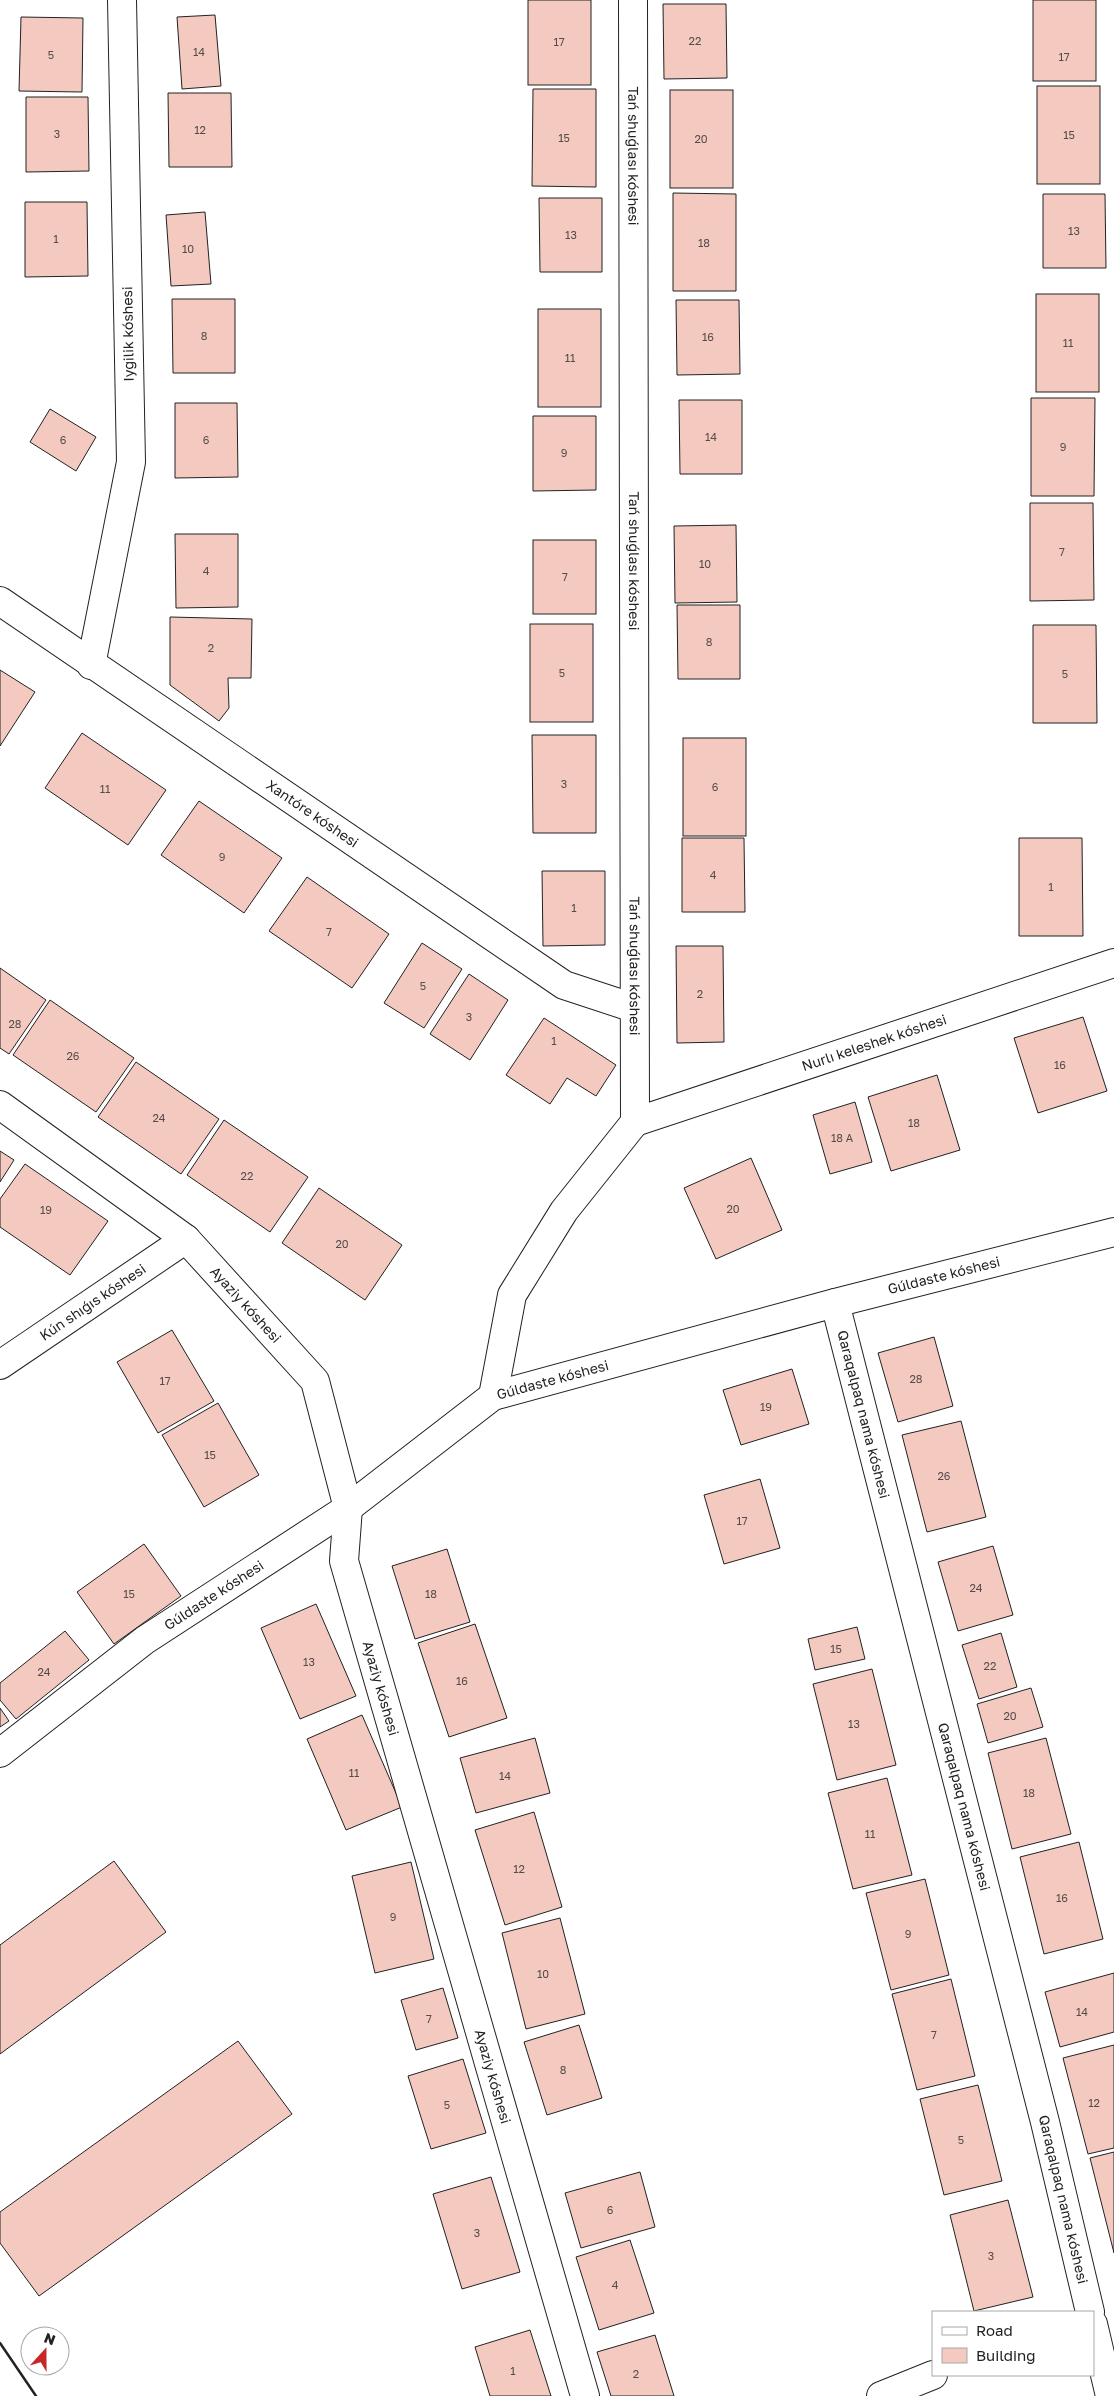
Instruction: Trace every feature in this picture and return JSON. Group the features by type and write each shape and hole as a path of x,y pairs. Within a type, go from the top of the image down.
{"street":[{"name":"Iygilik kóshesi","path":"92,665 131,462 122,0"},
{"name":"Tań shuǵlası kóshesi","path":"633,0 635,1122"},
{"name":"Xantóre kóshesi","path":"0,601 564,985 634,1008"},
{"name":"Nurlı keleshek kóshesi","path":"635,1122 1114,963"},
{"name":"Ayaziy kóshesi","path":"0,1105 186,1239 315,1381 348,1508 344,1561 585,2396"},
{"path":"493,1396 512,1294 564,1211 635,1122"},
{"name":"Gúldaste kóshesi","path":"0,1753 145,1640 348,1508 493,1396 835,1303 1114,1232"},
{"name":"Kún shıǵıs kóshesi","path":"0,1365 186,1239"},
{"name":"Qaraqalpaq nama kóshesi","path":"835,1303 1042,2112 1088,2311"},
{"name":"Qaraqalpaq nama kóshesi","path":"1094,2334 1110,2396"},
{"path":"881,2396 932,2375"}],"building":[{"path":"528,0 591,0 591,85 528,85"},
{"path":"1033,0 1096,0 1096,81 1033,81"},
{"path":"663,4 726,4 727,78 664,79"},
{"path":"215,15 221,86 182,89 177,17"},
{"path":"21,17 83,18 82,92 19,91"},
{"path":"1037,86 1100,86 1100,184 1037,184"},
{"path":"533,89 596,89 596,187 532,186"},
{"path":"670,90 733,90 733,188 670,188"},
{"path":"168,93 231,93 232,167 169,167"},
{"path":"26,97 88,97 89,171 26,172"},
{"path":"673,193 736,194 736,291 673,291"},
{"path":"1043,194 1105,194 1106,268 1043,268"},
{"path":"539,198 602,198 602,272 540,272"},
{"path":"25,202 87,202 88,276 25,277"},
{"path":"205,212 211,284 171,286 166,215"},
{"path":"1036,294 1099,294 1099,392 1036,392"},
{"path":"172,299 235,299 235,373 173,373"},
{"path":"676,300 739,300 740,374 677,375"},
{"path":"538,309 601,309 601,407 538,407"},
{"path":"1031,398 1095,398 1094,496 1031,496"},
{"path":"679,400 742,400 742,474 680,474"},
{"path":"175,403 237,403 238,477 175,478"},
{"path":"50,409 96,437 76,471 30,442"},
{"path":"533,416 596,416 596,490 533,491"},
{"path":"1030,503 1093,503 1094,600 1030,601"},
{"path":"736,525 737,602 675,603 674,526"},
{"path":"175,534 238,534 238,607 176,608"},
{"path":"533,540 596,540 596,614 533,614"},
{"path":"677,605 740,605 740,679 678,679"},
{"path":"170,617 252,619 251,678 228,678 229,708 219,721 170,685"},
{"path":"530,624 593,624 593,722 530,722"},
{"path":"1033,625 1096,625 1097,723 1033,723"},
{"path":"0,670 35,692 0,746"},
{"path":"82,733 166,790 128,845 45,788"},
{"path":"532,735 596,735 596,833 533,833"},
{"path":"683,738 746,738 746,836 683,836"},
{"path":"199,801 282,858 244,913 161,855"},
{"path":"682,838 744,838 745,912 682,912"},
{"path":"1019,838 1082,838 1083,936 1019,936"},
{"path":"542,871 605,871 605,945 543,946"},
{"path":"307,877 389,934 352,988 269,931"},
{"path":"422,943 462,969 424,1028 384,1003"},
{"path":"676,946 723,946 724,1042 677,1043"},
{"path":"0,968 46,1000 9,1054 0,1048"},
{"path":"469,974 508,1000 470,1060 430,1034"},
{"path":"50,1000 134,1058 96,1112 13,1055"},
{"path":"1083,1017 1107,1091 1038,1113 1014,1038"},
{"path":"544,1018 616,1065 596,1096 567,1078 550,1104 506,1075"},
{"path":"136,1062 219,1119 181,1174 98,1117"},
{"path":"937,1075 960,1150 891,1171 868,1097"},
{"path":"855,1102 872,1162 830,1174 813,1115"},
{"path":"224,1120 308,1177 270,1232 187,1175"},
{"path":"0,1151 14,1160 0,1182"},
{"path":"751,1158 782,1230 716,1259 684,1188"},
{"path":"25,1164 108,1221 70,1275 0,1227 0,1199"},
{"path":"319,1188 402,1245 365,1300 282,1243"},
{"path":"172,1330 214,1401 158,1433 117,1362"},
{"path":"934,1337 953,1406 898,1422 878,1353"},
{"path":"792,1369 809,1424 741,1445 723,1390"},
{"path":"218,1403 259,1475 204,1507 162,1435"},
{"path":"961,1421 986,1517 927,1532 902,1435"},
{"path":"760,1479 780,1548 724,1564 704,1495"},
{"path":"144,1544 181,1596 114,1644 77,1592"},
{"path":"993,1546 1013,1615 958,1631 938,1562"},
{"path":"447,1549 470,1622 415,1639 392,1566"},
{"path":"316,1604 356,1696 300,1719 261,1628"},
{"path":"475,1624 507,1718 449,1737 418,1643"},
{"path":"857,1627 865,1659 815,1670 808,1639"},
{"path":"65,1631 89,1660 16,1719 0,1700 0,1683"},
{"path":"1001,1633 1017,1687 979,1699 962,1645"},
{"path":"872,1669 896,1765 837,1780 813,1684"},
{"path":"1031,1688 1043,1727 988,1743 977,1704"},
{"path":"0,1708 9,1721 0,1727"},
{"path":"362,1715 402,1807 346,1830 307,1739"},
{"path":"535,1738 550,1793 476,1813 460,1758"},
{"path":"1046,1738 1071,1834 1012,1849 988,1753"},
{"path":"887,1778 912,1875 853,1889 828,1793"},
{"path":"534,1812 562,1907 505,1925 475,1830"},
{"path":"1079,1842 1103,1939 1044,1954 1020,1857"},
{"path":"114,1861 166,1932 0,2054 0,1945"},
{"path":"411,1862 434,1959 375,1973 352,1876"},
{"path":"925,1879 949,1975 891,1990 866,1893"},
{"path":"560,1918 585,2014 526,2029 502,1933"},
{"path":"1114,1973 1114,2032 1060,2047 1045,1992"},
{"path":"951,1979 975,2076 917,2090 892,1994"},
{"path":"443,1988 458,2038 416,2050 401,2000"},
{"path":"579,2025 602,2098 547,2115 524,2042"},
{"path":"238,2041 292,2114 39,2296 0,2243 0,2212"},
{"path":"1114,2045 1114,2148 1088,2154 1063,2058"},
{"path":"463,2059 486,2133 431,2149 408,2076"},
{"path":"978,2085 1002,2181 944,2195 920,2099"},
{"path":"1114,2152 1114,2253 1090,2158"},
{"path":"640,2172 655,2227 581,2248 565,2193"},
{"path":"491,2177 520,2272 462,2289 433,2194"},
{"path":"1008,2200 1033,2297 974,2311 950,2215"},
{"path":"630,2240 654,2313 599,2330 576,2257"},
{"path":"530,2330 551,2396 490,2396 475,2347"},
{"path":"655,2335 674,2396 611,2396 597,2352"}],"wall":[{"path":"0,2343 36,2396"}]}
